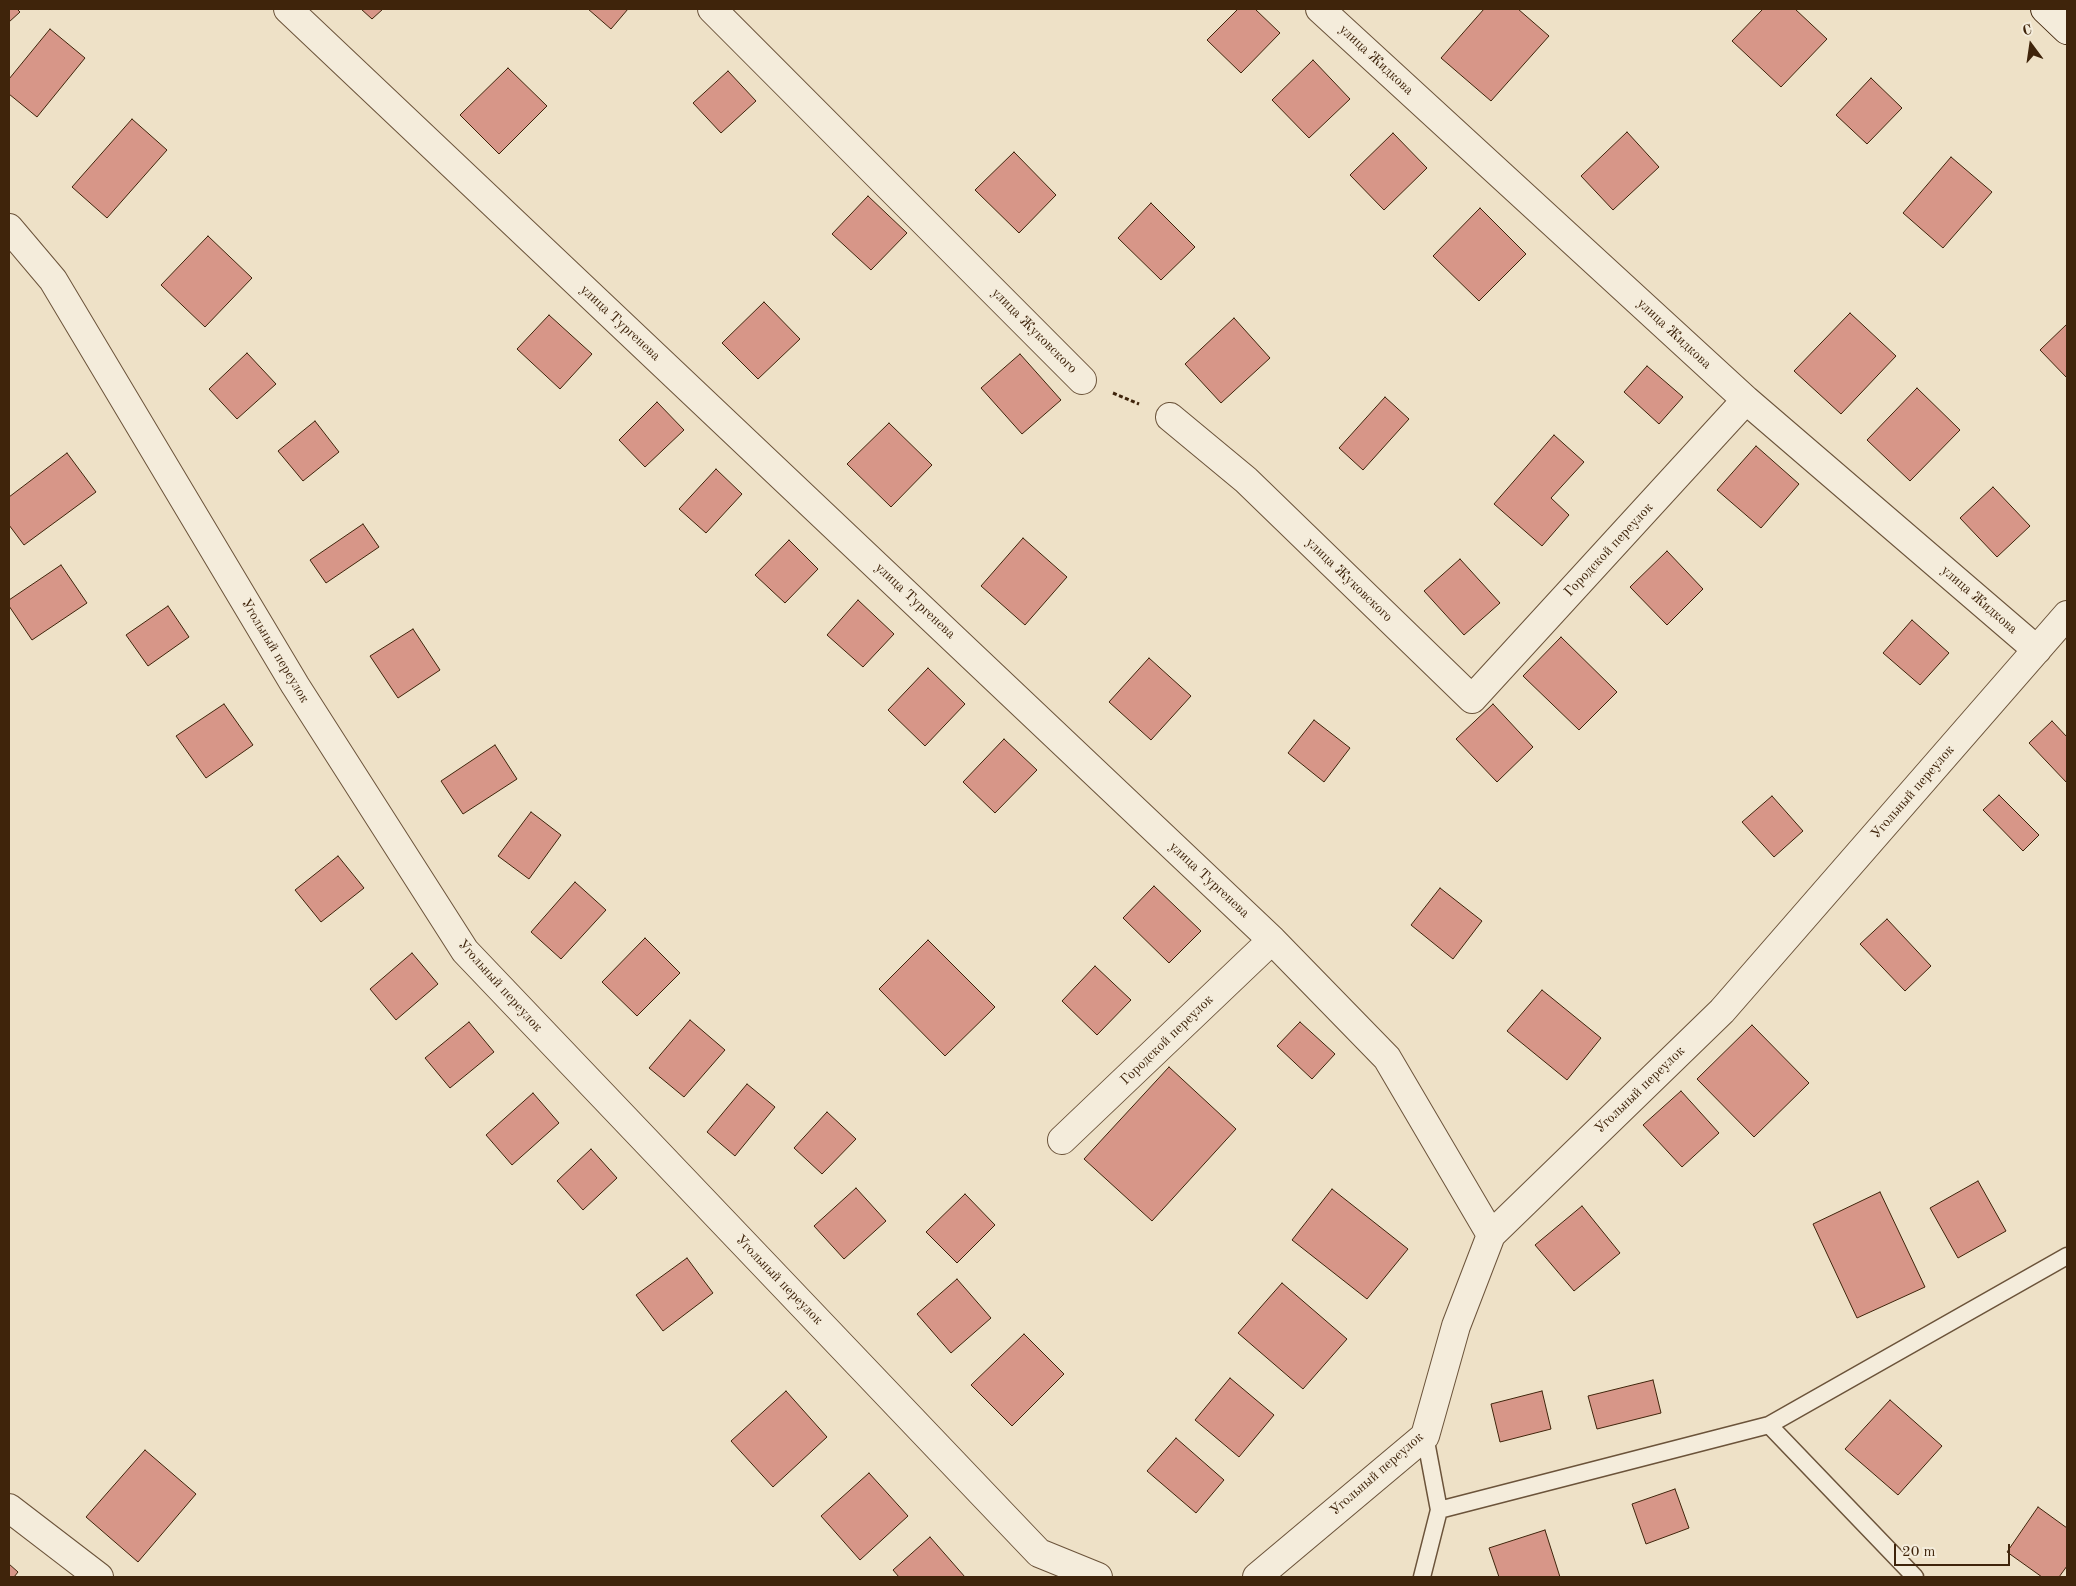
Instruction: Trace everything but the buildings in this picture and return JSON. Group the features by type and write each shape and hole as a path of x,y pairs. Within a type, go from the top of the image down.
{"street":[{"name":"улица Тургенева","path":"288,9 1272,940 1386,1058 1491,1235"},
{"name":"улица Жуковского","path":"712,9 1082,380"},
{"name":"улица Жидкова","path":"1320,9 1746,400 2037,650"},
{"path":"2044,9 2067,30"},
{"name":"Угольный переулок","path":"9,228 53,280 295,685 465,951 1039,1553 1098,1577"},
{"name":"Городской переулок","path":"1472,699 1746,400"},
{"name":"улица Жуковского","path":"1170,417 1246,480 1472,699"},
{"name":"Угольный переулок","path":"1257,1577 1426,1436 1456,1326 1491,1235 1722,1011 2067,615"},
{"name":"Городской переулок","path":"1062,1140 1272,940"},
{"path":"9,1508 99,1577"}],"lane":[{"path":"1439,1510 1769,1425 2067,1256"},
{"path":"1769,1425 1915,1577"},
{"path":"1422,1577 1439,1510 1426,1436"}],"path":[{"name":"улица Жуковского","path":"1082,380 1170,417"}]}
